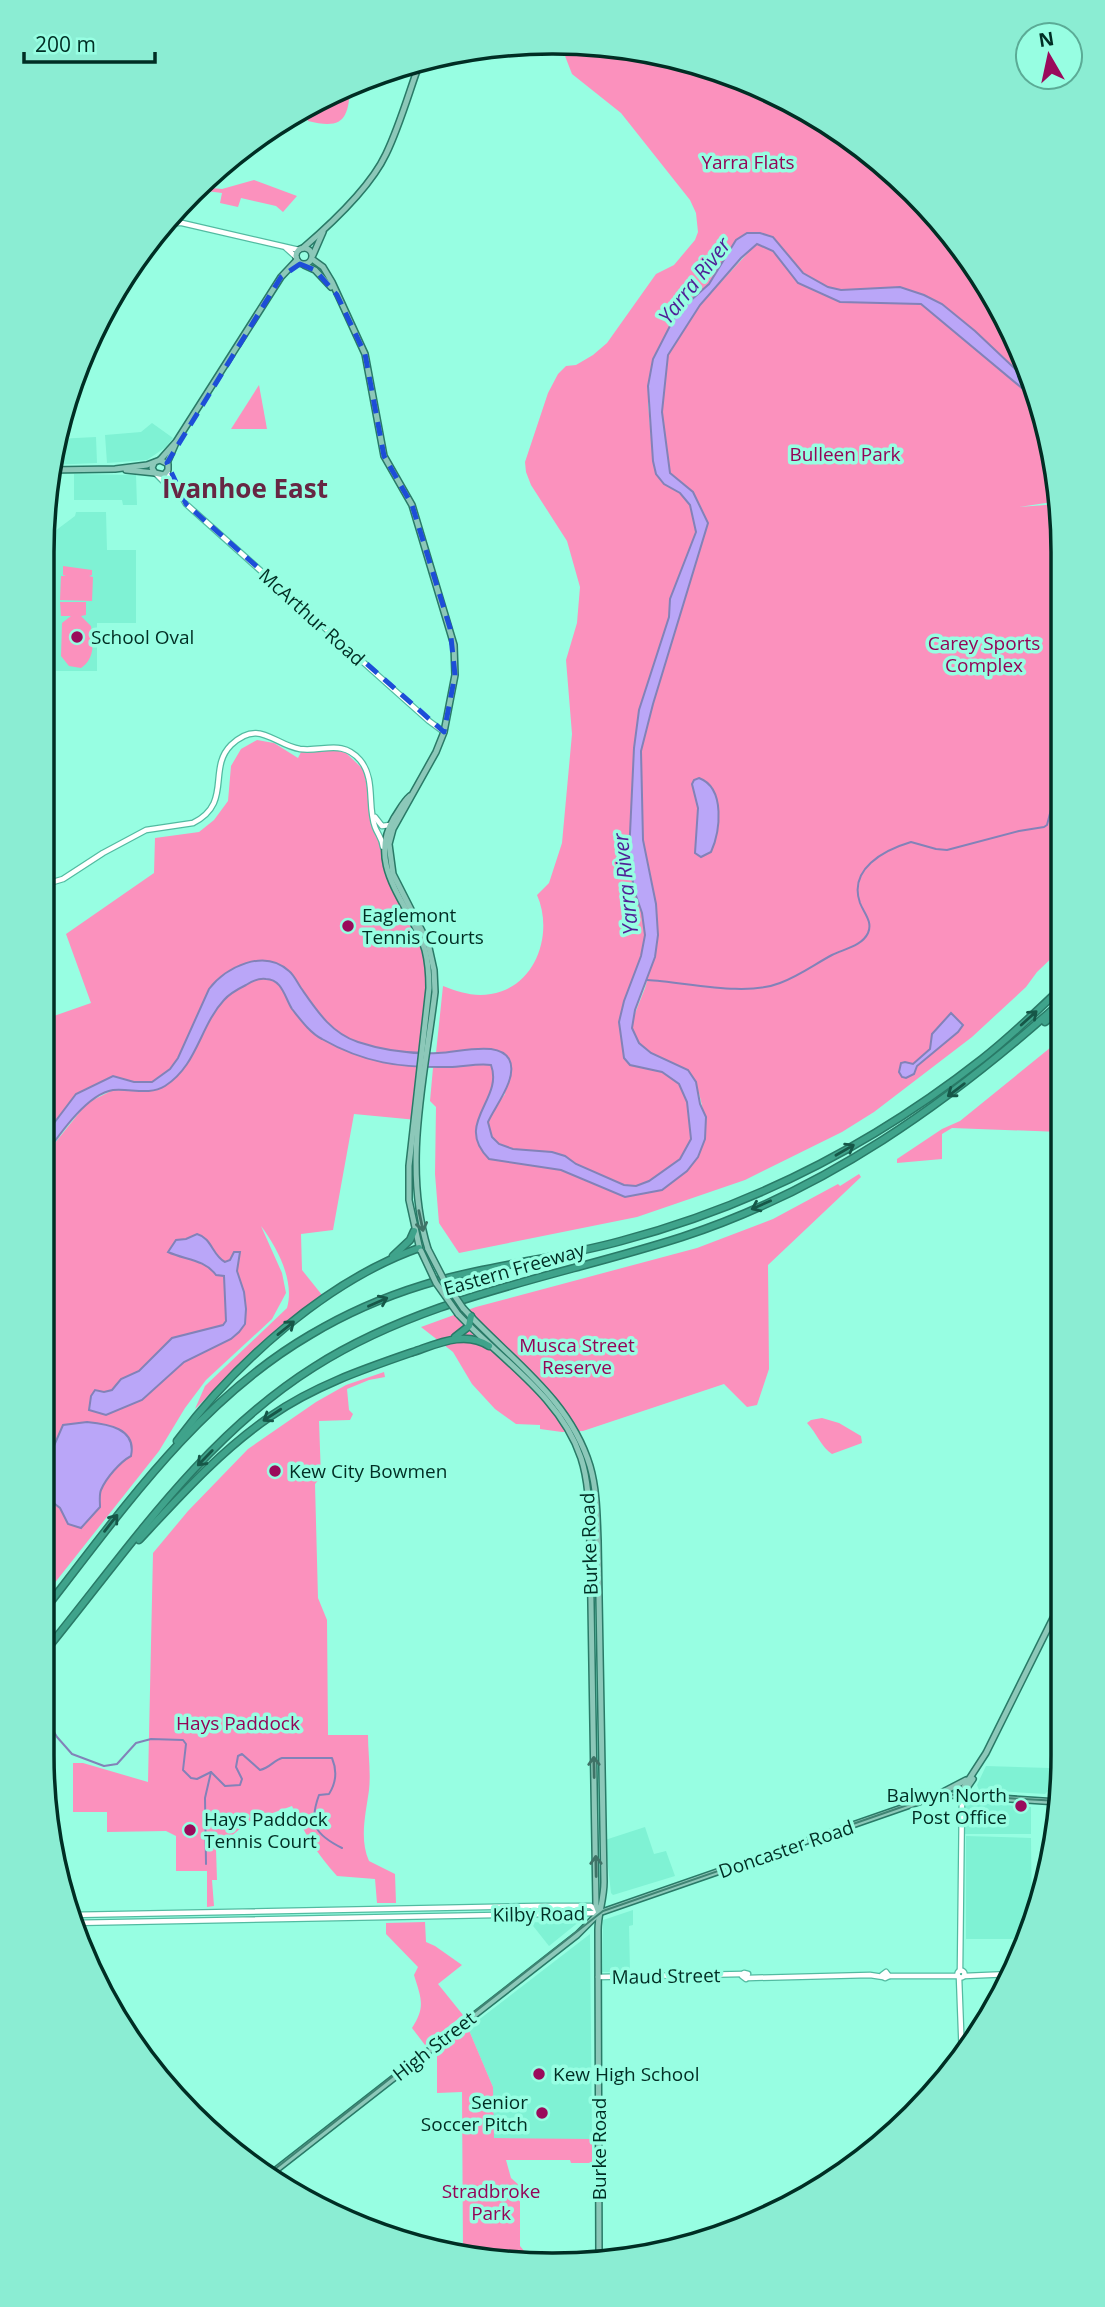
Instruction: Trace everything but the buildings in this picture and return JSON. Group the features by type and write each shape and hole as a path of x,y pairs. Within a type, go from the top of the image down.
{"highway":[{"name":"Eastern Freeway","path":"54,1598 157,1468 197,1425 277,1356 326,1326 387,1297 425,1284 624,1241 691,1220 766,1190 836,1156 914,1109 985,1057 1051,997"},
{"name":"Eastern Freeway","path":"54,1640 180,1485 234,1430 275,1394 332,1356 387,1327 423,1313 491,1290 682,1237 803,1186 853,1160 924,1114 1010,1048 1051,1011"},
{"path":"1010,1048 1051,1017"},
{"path":"157,1468 206,1404 261,1350 323,1300 386,1261 410,1240 414,1231"},
{"path":"386,1261 420,1250"},
{"path":"450,1340 469,1326 471,1316"},
{"path":"104,1576 211,1465 259,1424 288,1405 332,1382 450,1340 475,1338 489,1346"}],"main road":[{"path":"62,470 115,469 160,476 167,472 167,463 176,442 281,277 299,261 301,249 325,229 375,172 386,155 417,73"},
{"path":"299,261 309,263 325,229"},
{"path":"301,249 310,250 312,258 323,267 365,354 384,456 412,505 454,645 455,675 444,732 436,752 393,829 389,844 393,874 421,928 432,957 435,992 429,1018 418,1108"},
{"path":"299,261 319,273 337,295"},
{"path":"156,474 152,468 176,442"},
{"path":"115,469 157,461 167,463"},
{"path":"412,794 405,800 390,825 383,847 386,868 425,950 429,1018"},
{"name":"Burke Road","path":"418,1108 417,1196 428,1247 444,1280 471,1316 540,1383 578,1434 590,1467 596,1513 604,1882 603,1902 599,1913 598,1977 599,2250"},
{"name":"Burke Road","path":"418,1108 409,1166 409,1200 420,1250 440,1290 469,1326 561,1413 584,1469 589,1503 596,1906 599,1913"},
{"path":"409,1200 417,1196"},
{"path":"420,1250 428,1247"},
{"path":"584,1469 590,1467"},
{"path":"591,1578 598,1577"},
{"path":"978,1796 973,1788 980,1763 1051,1622"},
{"path":"593,1730 601,1730"},
{"path":"962,1795 964,1787 976,1773"},
{"path":"932,1798 976,1773"},
{"name":"Doncaster Road","path":"599,1913 941,1795 1048,1801"},
{"name":"High Street","path":"277,2169 577,1934 599,1913"}],"street":[{"path":"179,223 301,249"},
{"path":"285,247 299,261"},
{"name":"McArthur Road","path":"167,472 183,500"},
{"name":"McArthur Road","path":"156,474 444,732"},
{"path":"54,882 146,830 193,822 207,814 217,797 221,761 226,751 241,738 253,734 273,736 296,748 328,746 349,751 362,762 366,769 375,828 382,837 383,847"},
{"path":"374,817 382,826 390,825"},
{"path":"962,1795 962,2038"},
{"path":"571,1914 572,1906 589,1903 596,1897"},
{"name":"Kilby Road","path":"81,1915 572,1906 592,1907 599,1913"},
{"name":"Kilby Road","path":"84,1923 599,1913"},
{"name":"Maud Street","path":"598,1977 999,1974"}],"highlighted area":[{"path":"300,264 315,270 337,295 365,354 384,456 412,505 450,628 455,675 444,732 186,504 167,463 281,277"}],"shaded area":[{"path":"747,233 773,237 803,273 828,287 841,290 900,287 942,304 1016,370 1023,389 921,304 840,302 798,283 773,251 757,244 741,258 700,305 668,355 662,412 670,473 693,492 708,523 641,751 643,840 656,904 658,935 655,957 635,1010 632,1028 639,1043 651,1053 688,1070 696,1082 700,1104 706,1117 705,1139 698,1157 687,1171 662,1190 625,1197 561,1170 489,1159 479,1146 476,1134 477,1123 491,1089 491,1065 398,1065 353,1054 313,1033 292,1009 276,982 263,979 234,991 224,1000 176,1078 153,1091 113,1090 103,1093 73,1118 54,1143 54,1123 76,1094 113,1076 134,1082 152,1082 170,1069 178,1058 209,989 216,981 246,963 268,961 289,971 325,1020 340,1033 358,1042 408,1052 438,1053 485,1049 503,1053 509,1059 511,1074 488,1122 492,1137 499,1144 513,1149 552,1152 624,1185 636,1186 649,1181 680,1159 691,1139 687,1102 679,1084 662,1072 630,1065 624,1058 619,1022 641,956 645,935 629,855 634,748 639,710 669,617 670,599 696,532 690,505 680,493 664,484 656,474 648,386 653,359 672,322 680,310 709,284 736,240"},
{"path":"152,423 173,438 166,447 147,460 107,463 105,435 141,432"},
{"path":"96,437 97,463 63,464 68,438"},
{"path":"74,474 136,475 137,505 123,505 122,500 74,500"},
{"path":"76,512 106,512 107,550 136,550 136,623 97,623 97,671 56,671 55,531 75,516"},
{"path":"699,778 708,783 714,791 718,811 717,833 711,852 701,857 695,853 698,808 692,784"},
{"path":"951,1013 963,1025 958,1032 917,1066 914,1074 902,1077 899,1072 901,1063 913,1064 930,1049 932,1034"},
{"path":"197,1234 206,1239 225,1262 230,1260 234,1252 240,1252 237,1271 244,1292 245,1324 231,1339 184,1362 142,1400 106,1415 89,1410 91,1396 95,1390 112,1390 121,1379 139,1371 172,1338 223,1325 226,1321 224,1276 216,1275 200,1263 168,1252 176,1240"},
{"path":"87,1422 111,1426 125,1433 132,1447 131,1456 118,1466 103,1485 100,1507 81,1528 68,1524 60,1508 54,1503 54,1446 63,1425"},
{"path":"986,1766 1049,1768 1048,1791 1045,1794 979,1790 977,1785"},
{"path":"965,1802 1031,1807 1031,1834 965,1834"},
{"path":"645,1827 654,1854 666,1851 675,1876 613,1895 605,1840"},
{"path":"966,1836 1031,1838 1032,1891 1015,1939 966,1939"},
{"path":"633,1910 633,1925 629,1926 630,1972 602,1972 603,1920"},
{"path":"580,1921 549,1946 530,1922 558,1923"},
{"name":"Kew High School","path":"590,1934 592,2139 493,2139 493,2087 468,2028"}],"green space":[{"name":"Yarra Flats","path":"564,54 618,59 681,71 743,92 802,121 829,138 856,157 905,200 948,249 984,303 1016,370 942,304 900,287 841,290 828,287 803,273 772,237 760,233 747,233 736,240 709,284 680,310 653,359 648,403 653,461 690,505 696,532 670,599 669,617 639,710 634,748 629,855 645,935 641,956 619,1022 624,1058 630,1065 662,1072 679,1084 687,1102 691,1139 680,1159 649,1181 636,1186 624,1185 552,1152 513,1149 498,1144 492,1137 487,1122 505,1094 490,1049 436,1053 443,986 472,994 491,994 520,981 530,970 542,941 542,910 537,895 549,883 562,843 572,734 566,660 577,623 580,587 567,541 531,485 525,462 548,393 558,374 566,366 576,365 593,355 607,343 656,274 674,265 695,240 698,232 696,213 690,200 621,113 572,74"},
{"path":"349,98 346,114 336,123 307,119"},
{"path":"254,180 297,196 283,212 276,206 241,198 238,207 220,203 222,193 209,191 213,188 222,189"},
{"path":"756,244 773,251 798,283 840,302 921,303 1023,389 1041,455 1048,503 1019,507 1048,505 1050,520 1051,959 1026,987 972,1037 874,1112 842,1132 745,1180 637,1217 459,1253 439,1223 435,1174 436,1107 430,1101 433,1068 491,1065 491,1089 478,1124 477,1135 480,1147 489,1159 561,1170 625,1197 687,1171 704,1114 699,1093 688,1070 651,1053 639,1043 632,1028 658,935 656,904 643,841 641,751 708,524 693,492 670,474 662,412 668,355 700,305"},
{"path":"259,385 267,429 231,429"},
{"path":"63,566 92,570 92,575 89,576 93,577 92,601 60,600 61,576 66,576 63,575"},
{"name":"School Oval","path":"60,602 86,602 86,615 81,616 91,626 92,649 89,659 81,668 69,666 61,656 62,623 71,616 61,616"},
{"path":"257,740 274,743 298,758 301,752 328,748 346,753 364,770 374,829 384,844 388,872 422,945 429,975 417,1120 354,1114 333,1230 301,1234 302,1270 322,1295 258,1347 195,1409 205,1386 287,1308 287,1276 273,1244 261,1226 282,1273 286,1293 272,1319 206,1380 159,1451 54,1584 54,1144 87,1103 111,1091 118,1078 76,1094 54,1123 54,1016 91,1003 66,934 154,873 155,838 199,832 214,820 228,801 231,766 241,749"},
{"path":"1051,1047 1051,1132 952,1128 942,1134 942,1159 897,1163 897,1159 942,1129 960,1121"},
{"name":"Musca Street Reserve","path":"859,1174 861,1177 768,1265 769,1369 757,1405 747,1407 724,1384 583,1431 562,1432 540,1429 540,1425 516,1424 495,1409 472,1384 453,1352 421,1327 476,1307 697,1248 773,1219"},
{"name":"Hays Paddock","path":"384,1372 385,1377 347,1389 349,1410 353,1414 350,1420 319,1421 321,1477 315,1484 318,1598 327,1620 328,1735 368,1735 370,1783 364,1844 369,1861 395,1874 396,1903 377,1903 375,1879 337,1876 312,1843 292,1806 248,1822 216,1849 217,1880 212,1880 214,1906 207,1907 207,1871 176,1871 176,1836 166,1831 107,1832 107,1812 73,1812 73,1763 83,1763 148,1782 153,1553 188,1511 248,1449 316,1402 346,1385"},
{"path":"822,1418 839,1423 861,1436 862,1443 832,1454 807,1423"},
{"path":"425,1922 426,1942 462,1965 438,1984 463,2015 425,2045 412,2028 421,2008 414,1975 418,1967 386,1934 386,1923"},
{"name":"Stradbroke Park","path":"468,2028 493,2087 494,2138 592,2139 592,2163 571,2163 570,2160 506,2160 511,2178 520,2186 520,2246 525,2252 463,2244 462,2092 437,2093 437,2052"}],"waterway":[{"path":"647,980 733,989 766,987 780,983 857,944 865,937 869,921 860,903 859,880 864,871 880,856 911,842 947,850 1044,827 1051,810"},
{"path":"54,1732 72,1754 104,1766 117,1764 136,1743 151,1739 183,1740 186,1744 183,1770 191,1778 197,1779 211,1772 225,1786 240,1785 242,1779 236,1767 238,1756 242,1754 260,1770 282,1758 332,1758 335,1772 333,1785 329,1794 319,1795 314,1814 320,1833 342,1848"},
{"path":"206,1864 205,1798 211,1772"}],"tram line":[{"path":"275,2169 603,1911 939,1794 1048,1800"}],"place":[{"name":"School Oval","path":"77,637"},
{"name":"Eaglemont Tennis Courts","path":"348,926"},
{"name":"Kew City Bowmen","path":"275,1471"},
{"name":"Balwyn North Post Office","path":"1021,1806"},
{"name":"Hays Paddock Tennis Court","path":"190,1830"},
{"name":"Kew High School","path":"539,2074"},
{"name":"Senior Soccer Pitch","path":"542,2113"}],"district":[{"name":"Ivanhoe East","path":"245,489"}],"water label":[{"name":"Yarra River","path":"695,281"},
{"name":"Yarra River","path":"626,884"}],"park label":[{"name":"Bulleen Park","path":"845,454"},
{"name":"Carey Sports Complex","path":"984,654"}]}
